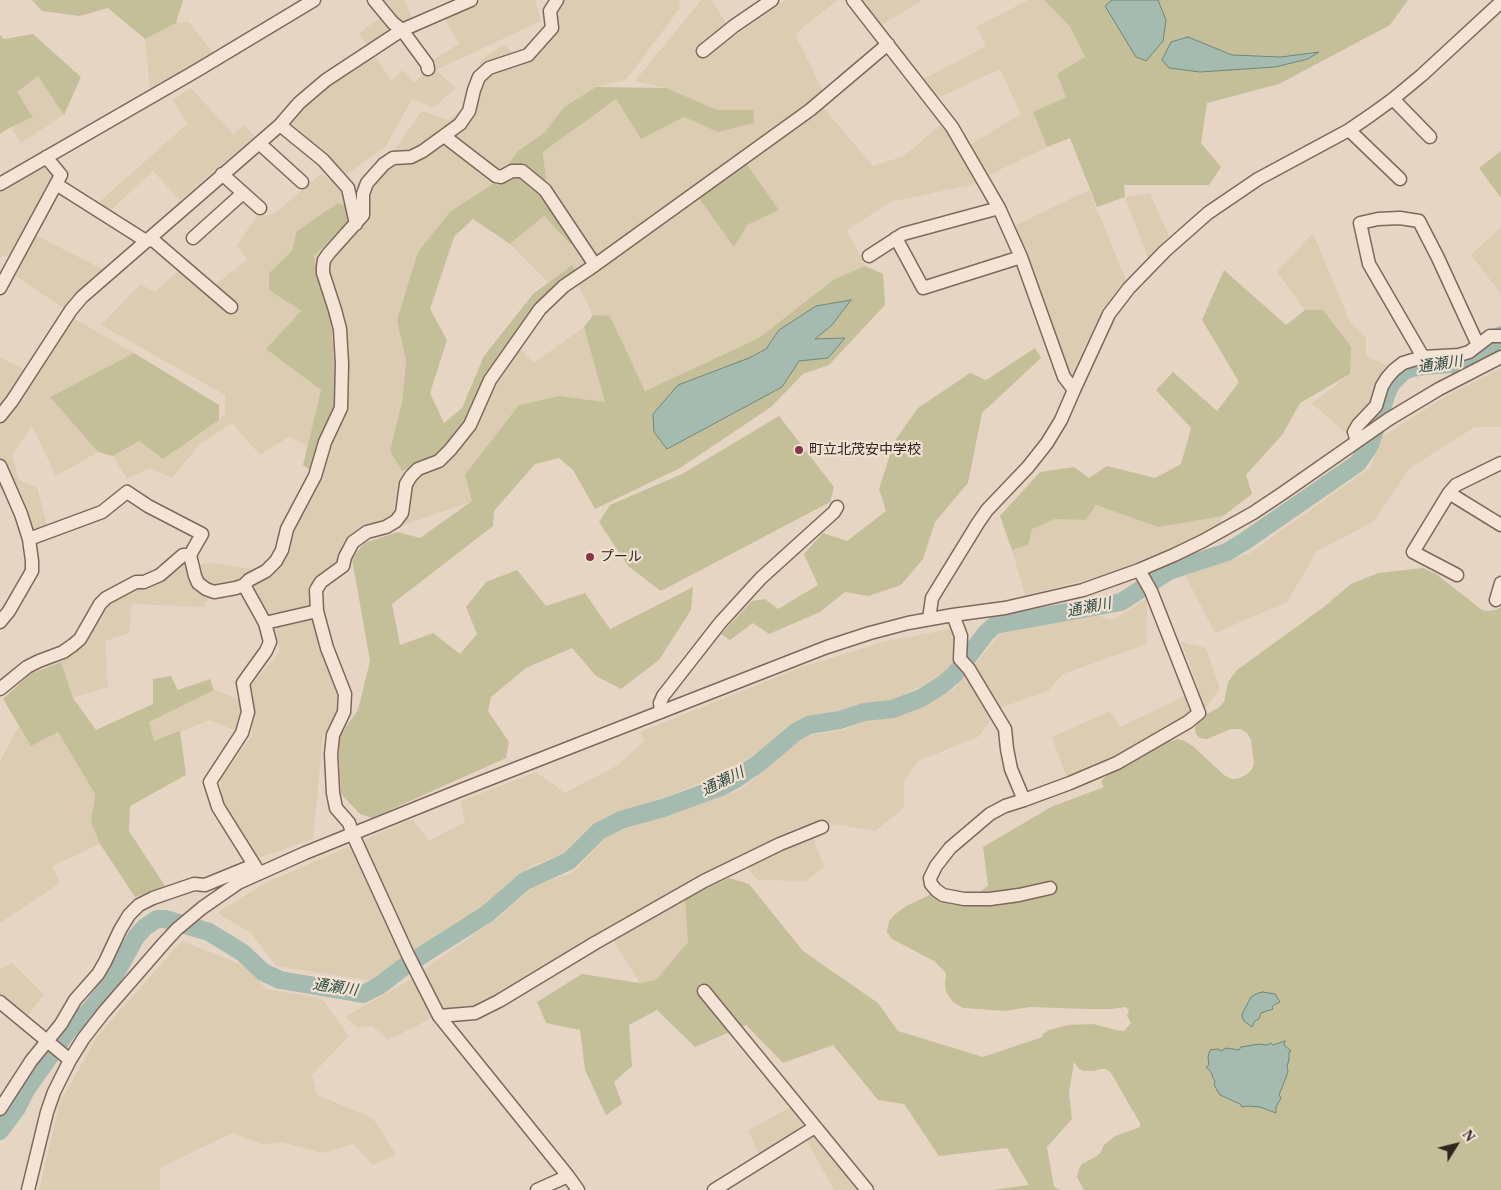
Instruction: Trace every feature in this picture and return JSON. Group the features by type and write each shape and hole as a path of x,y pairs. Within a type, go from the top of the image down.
{"street":[{"path":"0,184 196,71 314,0"},
{"path":"374,0 393,24 402,30 427,64 428,69"},
{"path":"0,416 70,310 222,174 280,125 299,103 326,80 402,30 471,0"},
{"path":"28,539 102,512 127,492 148,506 202,534 190,556 198,583 206,589 214,592 236,588 266,572 276,561 282,550 287,529 315,476 325,442 341,408 342,364 340,329 323,267 324,260 363,215 364,194 367,184 384,164 393,158 411,157 423,151 460,124 470,111 474,90 479,77 489,68 528,55 552,28 550,11 557,0"},
{"path":"703,51 734,26 772,0"},
{"path":"853,0 952,127 999,208 1021,256 1064,377 1074,390"},
{"path":"929,619 932,598 978,523 987,510 1028,467 1047,443 1061,420 1109,314 1129,288 1208,213 1258,179 1349,130 1393,99 1501,2"},
{"path":"578,1190 439,1016 408,955 349,823 336,808 332,793 331,754 333,735 344,712 345,694 327,648 317,611 316,590 321,582 343,566 345,556 353,542 367,532 386,527 396,521 402,513 406,484 411,476 418,469 439,461 450,450 470,424 490,380 540,309 564,286 810,110 888,44"},
{"path":"1393,99 1430,137"},
{"path":"280,125 323,160 348,188 356,224"},
{"path":"1349,130 1400,179"},
{"path":"444,136 496,176 502,177 512,171 522,171 545,190 595,265"},
{"path":"259,143 302,182"},
{"path":"0,288 61,175 46,157"},
{"path":"222,174 260,208"},
{"path":"56,184 146,241 153,240 231,307"},
{"path":"192,238 243,193"},
{"path":"869,256 903,234 999,208"},
{"path":"1423,357 1370,264 1360,224 1400,218 1419,221 1478,345"},
{"path":"896,238 923,288 1021,256"},
{"path":"1360,438 1354,432 1376,406 1382,386 1387,378 1402,363 1423,357 1459,356 1497,336"},
{"path":"0,1109 22,1074 61,1024 75,1000 98,974 120,930 129,915 139,905 153,898 194,884 205,885 257,869 353,834 827,647 870,633 929,619 1005,608 1141,574 1253,513 1389,419 1439,389 1501,357"},
{"path":"1457,575 1413,552 1449,493 1456,485 1501,463"},
{"path":"0,466 21,514 32,561 32,571 9,611 0,622"},
{"path":"1449,493 1498,519"},
{"path":"660,712 660,703 663,696 720,623 761,578 834,512 837,507"},
{"path":"0,689 27,667 63,652 80,639 100,604 106,598 136,582 144,582 160,575 183,555 190,556"},
{"path":"1050,888 1019,896 964,899 943,895 931,884 930,878 936,866 950,848 990,814 1005,806 1117,762 1188,722 1199,713 1152,591 1141,574"},
{"path":"1496,600 1501,583"},
{"path":"244,585 265,623 270,642 266,651 243,683 248,712 242,733 210,782 218,807 257,869"},
{"path":"265,623 317,611"},
{"path":"953,615 961,636 960,659 969,669 1006,729 1011,769 1024,800"},
{"path":"439,1016 475,1013 499,1001 610,934 704,881 780,844 822,827"},
{"path":"28,1190 47,1112 54,1092 83,1039 104,1012 177,929 257,869"},
{"path":"704,991 867,1190"},
{"path":"0,1002 70,1060"},
{"path":"714,1190 815,1127"},
{"path":"537,1190 568,1176"}],"shaded area":[{"path":"32,0 183,0 176,23 145,39 108,8 80,16 42,11"},
{"path":"383,0 404,0 414,22 369,48 359,33 389,11"},
{"path":"482,0 535,0 541,21 436,70 456,88 433,108 412,99 386,146 347,174 287,123 307,98 374,55 392,81 402,70 415,83 431,61 459,44 444,18"},
{"path":"563,0 679,0 680,8 626,80 596,87 564,107 545,132 517,152 496,182 451,211 397,320 406,361 402,402 390,451 402,471 392,521 347,540 335,567 308,586 311,611 268,619 248,584 281,566 311,471 331,320 314,255 356,216 357,183 392,153 422,111 449,120 464,108 482,59 503,45 525,60"},
{"path":"701,0 712,0 734,37 785,0 838,0 795,34 825,95 576,272 572,265 548,282 510,244 544,216 570,244 547,188 543,152 616,99 641,139 684,117 718,132 752,110 717,110 666,88 635,81"},
{"path":"860,0 922,0 882,25"},
{"path":"1028,0 1044,0 1070,27 1086,57 1066,97 1033,112 1047,147 985,177 968,146 1021,114 1000,69 936,99 920,81 986,46 976,27"},
{"path":"1044,0 1408,0 1390,25 1279,84 1207,103 1201,143 1221,167 1209,185 1124,185 1125,197 1097,207 1070,138 1047,147 1033,112 1066,97 1057,74 1085,57 1070,27"},
{"path":"1112,0 1158,0 1166,20 1163,41 1146,61 1136,57 1105,6"},
{"path":"189,22 213,53 150,90 145,39 176,23"},
{"path":"33,34 81,77 64,115 38,76 17,92 33,117 0,134 0,35 4,39"},
{"path":"1188,37 1232,55 1281,57 1319,52 1308,59 1275,67 1200,72 1169,68 1162,60 1171,42"},
{"path":"38,75 64,115 21,143 11,127 33,117 17,92"},
{"path":"596,87 666,88 717,110 753,110 754,123 718,132 684,117 641,139 616,99 543,152 547,188 584,242 570,244 544,216 510,244 473,219 454,237 430,309 447,340 430,393 444,423 462,408 484,356 533,294 572,265 576,272 535,306 461,430 441,456 402,471 390,451 402,402 406,361 397,320 418,252 451,211 496,182 517,152 545,132 564,107"},
{"path":"191,88 233,134 244,125 255,136 180,200 153,171 111,210 99,202 187,124 173,100"},
{"path":"822,106 873,166 904,156 944,122 979,183 891,202 847,230 865,266 833,280 759,338 645,391 610,317 593,315 578,285 698,197 734,247 747,224 779,210 746,163"},
{"path":"1501,151 1501,198 1479,168"},
{"path":"746,163 779,210 747,225 734,247 698,197"},
{"path":"44,165 55,178 16,252 0,258 0,192"},
{"path":"321,174 341,187 347,206 292,251 269,273 269,290 301,311 266,349 321,390 307,447 290,436 260,455 232,423 199,445 172,478 150,468 127,479 113,456 139,441 163,459 225,415 225,395 101,325 140,284 155,292 180,269 207,291 247,260 237,245 257,216 274,214"},
{"path":"1089,190 1126,280 1102,309 1071,377 1066,371 1014,226"},
{"path":"1150,193 1169,236 1148,258 1125,197"},
{"path":"338,203 347,206 347,223 314,256 331,320 337,410 311,471 303,465 321,390 266,349 301,311 269,290 269,273 292,251 297,231"},
{"path":"1501,227 1501,294 1471,255"},
{"path":"1313,233 1350,322 1366,337 1366,356 1388,366 1378,381 1373,403 1347,434 1312,403 1350,374 1323,310 1305,310 1277,272"},
{"path":"35,235 106,271 63,308 16,276"},
{"path":"865,266 883,274 885,305 829,365 803,374 771,407 680,468 595,509 573,470 559,458 535,464 494,511 493,526 392,604 400,645 433,633 460,654 477,634 466,607 486,582 517,570 546,606 585,593 610,629 693,587 691,610 659,660 621,689 596,676 572,648 526,668 491,697 488,711 509,742 506,758 372,818 360,814 341,794 338,738 358,710 370,661 352,559 364,543 398,532 420,538 472,501 465,475 519,405 560,396 605,402 584,327 593,315 610,316 645,391 759,338 833,280"},
{"path":"1224,270 1286,325 1305,310 1323,310 1351,347 1350,374 1300,403 1282,435 1246,475 1252,494 1223,516 1158,527 1096,505 1086,520 1055,519 1032,529 1028,545 1012,550 1000,516 1040,472 1074,467 1089,478 1107,466 1155,478 1181,464 1191,428 1156,390 1173,372 1217,411 1239,382 1202,320"},
{"path":"851,300 832,325 815,339 845,338 828,358 799,361 782,387 667,449 654,432 653,414 678,385 749,358 766,349 779,330 816,306"},
{"path":"73,318 134,353 50,397 98,452 56,476 32,426 12,455 19,480 37,487 47,526 25,534 5,487 0,489 0,426 9,410 0,403 0,357 33,374"},
{"path":"584,327 606,402 560,396 473,501 404,525 412,484 518,347 534,363"},
{"path":"1035,348 1041,358 982,413 968,483 935,522 923,559 901,585 868,596 845,592 820,612 769,634 753,623 730,640 721,634 752,601 765,599 778,609 818,585 804,554 823,533 847,541 886,511 879,489 894,442 918,408 970,373 986,380"},
{"path":"134,353 219,405 219,420 163,459 139,441 113,456 98,452 50,397"},
{"path":"1501,368 1501,427 1475,427 1410,468 1373,522 1317,551 1287,602 1215,633 1185,575 1250,553 1371,467 1379,439 1441,399"},
{"path":"779,416 834,487 830,502 661,591 628,566 599,522 610,505 682,474"},
{"path":"1096,505 1158,527 1223,516 1219,524 1174,547 1102,576 1025,595 1012,550 1028,545 1031,529 1055,519 1086,520"},
{"path":"213,563 253,569 236,583 216,584 204,607 132,604 129,633 105,641 108,687 73,698 61,662 86,644 103,604 179,566"},
{"path":"1423,568 1436,574 1482,610 1495,610 1501,607 1501,1190 1084,1190 1077,1177 1082,1164 1097,1156 1104,1145 1115,1136 1140,1127 1140,1123 1111,1073 1106,1069 1084,1071 1079,1069 1074,1062 1069,1093 1072,1119 1047,1147 1054,1187 1061,1190 992,1190 1029,1185 1007,1148 939,1156 904,1104 878,1100 833,1045 783,1063 746,1025 695,1047 657,1010 629,1025 632,1066 614,1082 622,1104 606,1115 585,1070 580,1030 546,1023 537,1002 582,974 640,983 656,980 688,942 685,898 729,878 749,884 803,951 878,1003 898,1031 983,1057 1042,1037 1049,1030 1068,1025 1093,1024 1124,1031 1131,1023 1127,1016 1129,1010 1126,1007 1087,1009 1030,1007 1005,1011 963,1008 953,1002 946,992 946,974 943,970 934,961 892,939 887,932 889,921 908,905 932,894 948,903 956,905 963,904 977,897 988,886 983,847 1051,807 1104,787 1101,782 1104,778 1160,744 1178,739 1185,741 1224,775 1232,779 1240,778 1247,774 1254,764 1251,740 1247,733 1241,729 1231,729 1207,739 1200,738 1196,734 1195,728 1205,715 1218,708 1224,702 1228,682 1237,670 1325,606 1351,584 1378,573"},
{"path":"1147,598 1147,644 1063,674 1048,691 1000,708 978,737 918,761 904,781 904,808 875,831 826,823 810,830 824,867 806,881 758,880 740,860 685,884 688,942 656,980 640,983 608,932 473,1012 440,1014 388,1040 372,1026 358,1028 345,1017 406,982 499,917 535,885 574,872 606,836 740,790 806,736 843,730 864,721 895,716 954,689 1000,634 1089,613 1113,620"},
{"path":"312,618 342,707 323,736 313,839 258,858 221,804 221,778 252,735 251,685 280,652 275,627"},
{"path":"950,629 959,645 949,671 893,701 861,704 838,715 803,719 731,771 598,823 566,853 531,866 484,906 372,981 276,966 251,933 217,913 263,884 412,819 429,841 465,822 461,801 536,772 565,793 618,765 644,741 640,732 802,667 883,642"},
{"path":"1181,642 1206,648 1220,689 1207,706 1125,754 1066,776 1052,737 1110,711 1120,727 1199,689"},
{"path":"61,662 73,698 96,730 153,704 153,679 171,676 178,690 210,679 214,690 149,722 154,741 180,731 186,775 130,806 129,831 165,886 135,897 100,844 91,822 95,794 58,732 31,746 3,699 30,674"},
{"path":"214,690 242,700 244,712 238,732 210,720 154,742 149,722"},
{"path":"19,726 31,746 58,732 95,794 91,822 100,844 52,866 60,883 0,923 0,761"},
{"path":"182,941 247,967 266,989 321,998 349,1036 312,1075 317,1095 373,1118 396,1155 373,1165 353,1144 322,1153 282,1142 264,1145 232,1133 160,1168 160,1190 39,1190 60,1102 98,1035"},
{"path":"12,963 44,995 24,1020 0,996 0,969"},
{"path":"1263,992 1275,994 1280,1002 1272,1007 1273,1009 1261,1013 1259,1019 1255,1021 1252,1027 1243,1020 1242,1014 1251,997"},
{"path":"1285,1041 1284,1045 1291,1051 1289,1052 1287,1066 1288,1072 1279,1095 1281,1098 1276,1107 1276,1113 1260,1107 1242,1107 1240,1104 1220,1095 1214,1085 1215,1081 1211,1072 1206,1067 1209,1065 1208,1057 1210,1050 1218,1049 1221,1051 1226,1048 1239,1050 1241,1047 1271,1043 1273,1045"},
{"path":"791,1107 859,1190 834,1190 802,1132 760,1156 748,1130"}],"waterway":[{"name":"通瀬川","path":"0,1131 69,1029 90,1010 108,987 136,937 145,927 157,919 165,919 209,932 243,953 263,972 280,980 363,994 379,986 405,966 487,914 525,881 569,861 599,831 621,820 663,808 721,787 759,763 796,732 809,725 840,720 864,712 893,709 921,698 955,674 986,633 995,625 1121,602 1169,571 1227,552 1358,463 1370,445 1388,390 1404,371 1424,366 1466,363 1487,350 1501,335"}],"place":[{"name":"町立北茂安中学校","path":"799,450"},
{"name":"プール","path":"590,557"}]}
